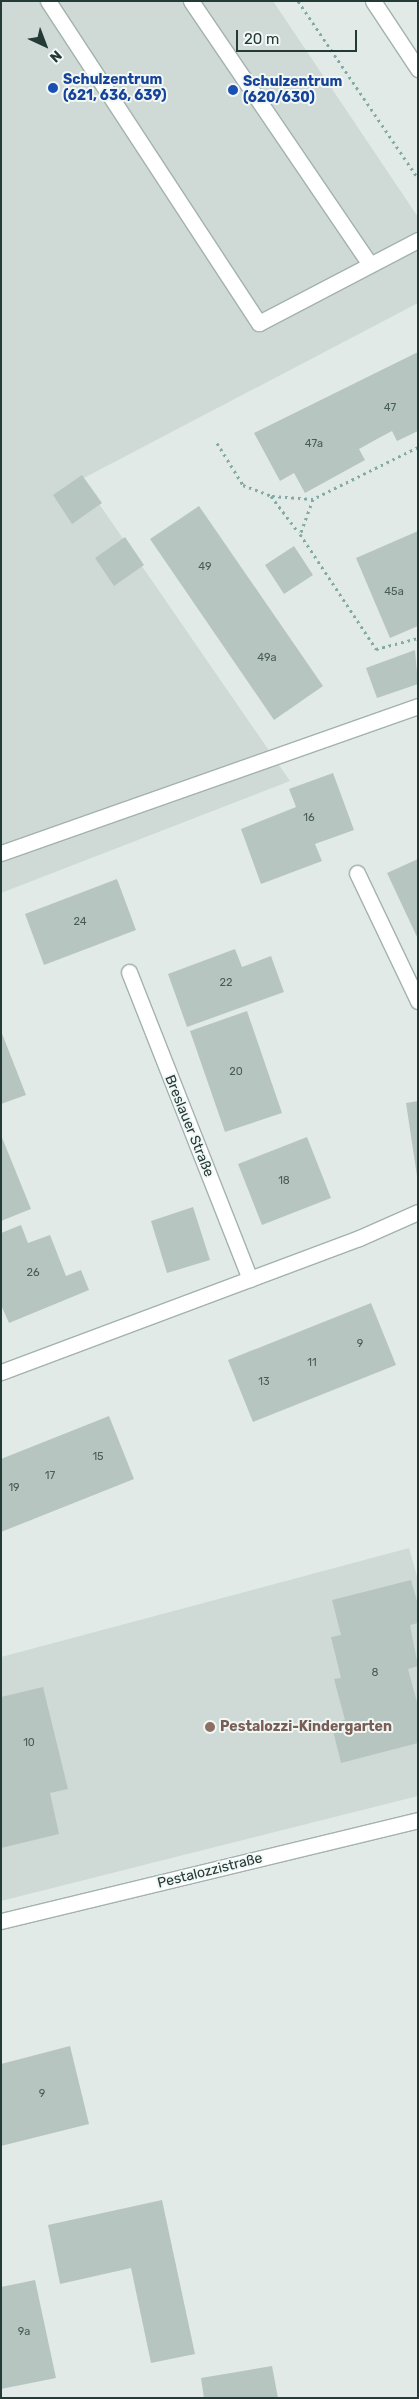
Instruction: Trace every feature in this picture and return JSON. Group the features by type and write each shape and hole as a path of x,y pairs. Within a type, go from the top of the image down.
{"street":[{"path":"48,1 259,323 369,263 418,240"},
{"path":"190,1 369,263"},
{"path":"373,1 418,69"},
{"path":"1,853 418,706"},
{"path":"357,873 418,1001"},
{"name":"Breslauer Straße","path":"129,972 250,1279"},
{"path":"1,1372 250,1279 418,1212"},
{"name":"Pestalozzistraße","path":"1,1921 418,1820"}],"path":[{"path":"298,1 418,178"},
{"path":"217,443 243,485 271,496 313,499 418,447"},
{"path":"271,496 300,534 376,649 418,638"},
{"path":"300,534 313,499"}],"shaded area":[{"path":"1,1 273,1 418,217 418,303 82,479 290,781 1,893"},
{"name":"Pestalozzi-Kindergarten","path":"409,1548 418,1580 418,1796 1,1901 1,1657"}],"building":[{"path":"418,352 418,431 397,441 392,431 377,439 359,449 365,460 305,493 294,473 280,481 254,433"},
{"path":"82,475 102,503 72,524 53,495"},
{"path":"199,506 323,686 274,720 150,539"},
{"path":"418,531 418,626 390,638 356,558"},
{"path":"125,537 144,565 114,586 95,558"},
{"path":"294,546 313,575 284,594 265,565"},
{"path":"415,650 418,684 377,698 366,668"},
{"path":"333,773 354,830 315,844 322,861 261,884 241,829 296,807 289,789"},
{"path":"418,859 418,939 387,873"},
{"path":"117,879 136,930 44,965 25,914"},
{"path":"235,949 242,967 271,956 284,992 187,1027 168,974"},
{"path":"247,1011 282,1113 225,1132 190,1031"},
{"path":"1,1031 26,1095 1,1104"},
{"path":"418,1101 418,1176 417,1176 406,1103"},
{"path":"1,1135 31,1209 1,1221"},
{"path":"307,1137 331,1198 262,1225 238,1164"},
{"path":"193,1207 210,1260 167,1273 151,1221"},
{"path":"21,1225 28,1243 50,1235 66,1276 81,1270 89,1290 9,1323 1,1305 1,1233"},
{"path":"371,1303 396,1365 253,1422 228,1360"},
{"path":"109,1416 134,1479 1,1532 1,1459"},
{"path":"411,1580 418,1605 418,1623 410,1625 418,1666 408,1669 418,1706 418,1743 341,1763 331,1723 345,1720 334,1679 341,1678 331,1637 341,1635 332,1600"},
{"path":"43,1687 68,1789 50,1793 59,1834 1,1848 1,1697"},
{"path":"70,2046 89,2124 1,2146 1,2064"},
{"path":"162,2200 195,2354 151,2363 131,2268 60,2284 48,2225"},
{"path":"35,2280 56,2378 1,2389 1,2287"},
{"path":"272,2366 278,2398 204,2398 201,2378"}],"place":[{"name":"Schulzentrum (621, 636, 639)","path":"53,88"},
{"name":"Schulzentrum (620/630)","path":"233,90"},
{"name":"Pestalozzi-Kindergarten","path":"210,1727"}]}
